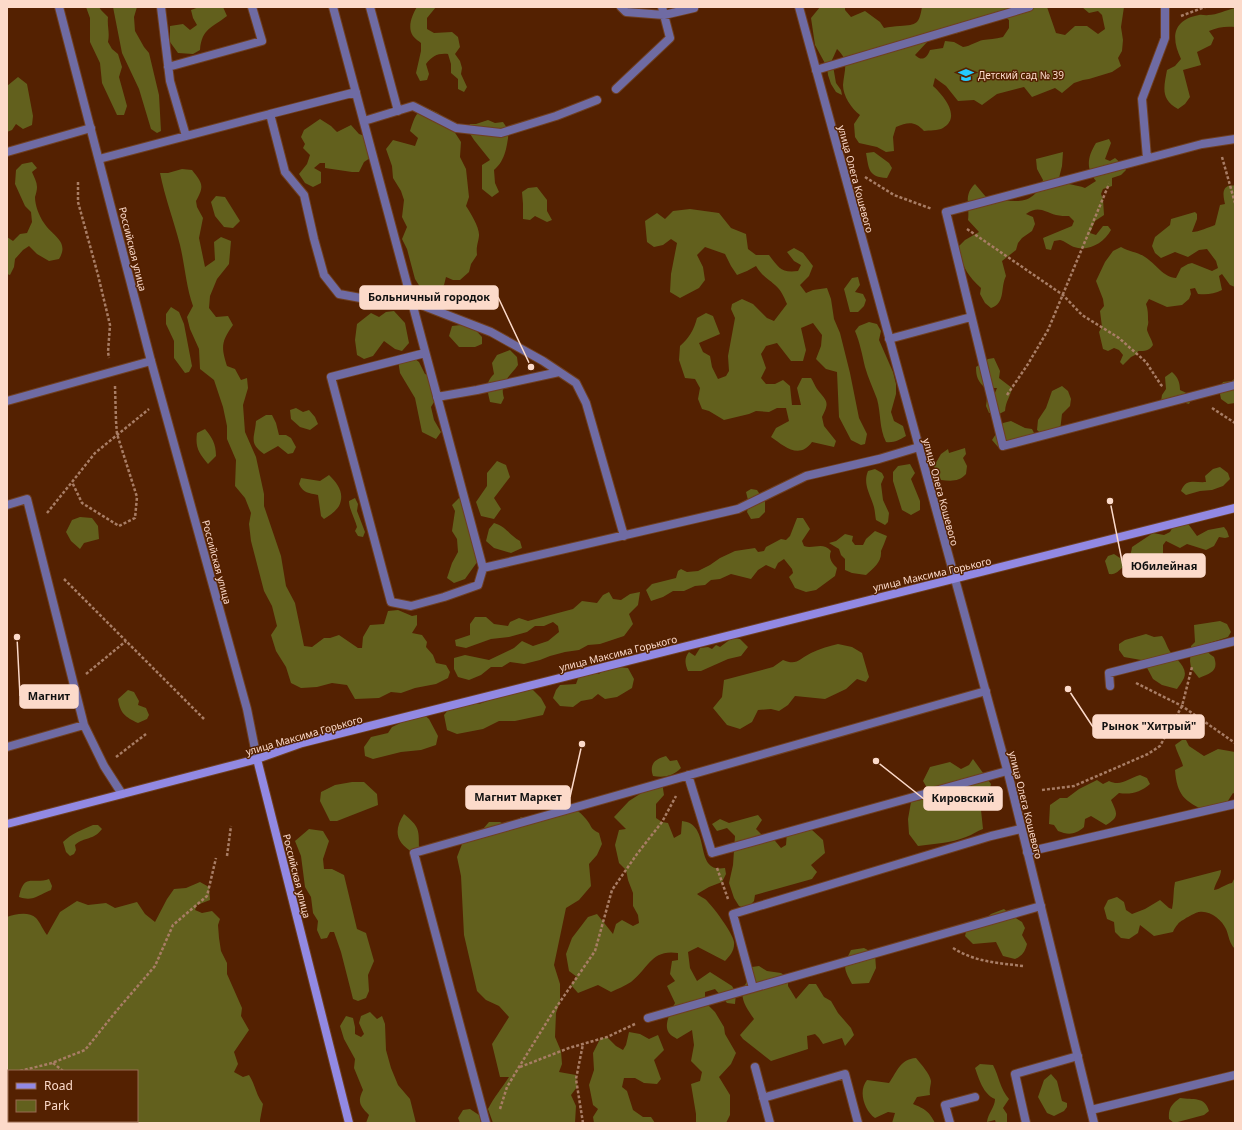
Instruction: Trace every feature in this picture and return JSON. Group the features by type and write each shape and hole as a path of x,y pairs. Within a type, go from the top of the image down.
{"main road":[{"name":"улица Максима Горького","path":"7,824 257,759 302,743 954,578 974,575 1235,508"},
{"name":"Российская улица","path":"257,759 349,1123"}],"street":[{"name":"Российская улица","path":"59,7 151,361 247,709 257,759"},
{"path":"161,7 170,82 186,136"},
{"path":"168,67 262,41 252,7"},
{"path":"333,7 483,568 478,584 444,597 411,606 391,602 331,377 425,353"},
{"path":"370,7 398,110"},
{"path":"621,7 626,12 694,8"},
{"name":"улица Олега Кошевого","path":"799,7 986,691 1041,906 1094,1123"},
{"path":"816,70 1029,7"},
{"path":"1147,158 1142,99 1166,38 1165,7"},
{"path":"616,89 670,38 663,11"},
{"path":"99,159 356,92"},
{"path":"364,121 413,106 456,128 502,133 556,116 597,100"},
{"path":"270,114 285,172 304,195 324,275 339,294 366,299 411,300 490,332 576,383 586,403 624,536"},
{"path":"7,152 91,128"},
{"path":"1235,139 1202,144 946,212 1003,446 1235,385"},
{"path":"889,339 971,317"},
{"path":"7,401 151,361"},
{"path":"437,397 559,372"},
{"path":"483,568 738,509 806,476 879,459 919,447"},
{"path":"7,505 28,499 84,725 104,766 122,794"},
{"path":"1110,686 1109,673 1114,671 1235,641"},
{"path":"486,1123 414,853 986,691"},
{"path":"7,747 84,725"},
{"path":"688,775 712,852 1007,771"},
{"path":"1027,852 1235,804"},
{"path":"753,988 732,914 1021,828"},
{"path":"648,1018 1041,906"},
{"path":"1026,1123 1015,1074 1078,1056"},
{"path":"755,1067 770,1123"},
{"path":"763,1098 844,1074 858,1123"},
{"path":"1091,1110 1235,1075"},
{"path":"950,1123 945,1105 975,1097"}],"path":[{"path":"1165,24 1205,7"},
{"path":"1218,141 1235,204"},
{"path":"994,412 1028,364 1048,330 1064,295 1116,167"},
{"path":"865,178 894,195 934,210 947,217 1064,295 1082,314 1119,338 1146,362 1161,385 1178,400"},
{"path":"72,482 82,503 119,526 135,518 137,497 117,434 116,397 113,372 108,352 110,325 78,202 78,182"},
{"path":"1193,396 1235,423"},
{"path":"35,528 95,453 162,398"},
{"path":"42,558 205,720"},
{"path":"74,684 126,641"},
{"path":"1042,790 1074,786 1141,757 1160,746 1182,706 1191,668 1199,650"},
{"path":"1114,671 1182,706 1235,743"},
{"path":"104,766 146,734"},
{"path":"497,1116 507,1087 553,1012 595,951 612,890 662,822 688,775"},
{"path":"227,856 232,826"},
{"path":"712,852 732,914"},
{"path":"24,1070 52,1063 85,1050 155,966 173,925 207,896 216,858"},
{"path":"936,937 962,954 988,963 1023,966"},
{"path":"519,1067 569,1048 607,1037 648,1018"},
{"path":"583,1044 576,1079 583,1123"},
{"path":"52,1063 62,1070"}],"green space":[{"path":"86,7 99,7 108,17 108,42 112,49 118,54 122,67 119,77 127,106 124,115 117,115 102,83 100,63 90,42 90,18"},
{"path":"113,7 137,7 134,17 135,31 149,53 159,95 161,131 157,133 151,129 139,89 122,53"},
{"path":"199,7 223,7 227,16 212,26 205,33 200,50 193,54 178,53 170,42 170,26 183,24 190,30 197,25 191,10"},
{"path":"417,7 436,7 427,18 427,29 434,33 452,32 458,37 460,47 455,54 460,61 462,68 461,74 467,87 464,92 458,89 458,79 451,73 451,64 448,54 441,54 431,59 426,64 429,74 427,80 420,81 416,73 421,51 421,43 413,36 410,29 412,17"},
{"name":"Детский сад № 39","path":"820,7 845,7 845,10 851,17 865,11 880,22 884,28 914,24 920,17 922,7 1047,7 1056,33 1065,35 1075,26 1087,26 1098,34 1105,29 1102,15 1098,11 1089,13 1082,7 1124,7 1121,27 1123,40 1122,51 1118,58 1121,66 1112,72 1074,83 1062,93 1055,88 1032,97 1024,87 997,94 982,105 974,100 958,101 946,86 935,78 933,86 946,100 951,112 951,118 948,123 941,129 924,131 918,125 911,123 896,127 893,137 894,151 886,152 877,147 859,143 855,137 854,124 860,115 851,105 844,93 844,58 837,49 832,60 836,83 841,90 842,95 836,92 831,84 827,67 815,45 811,18","holes":["1005,17 1009,20 1009,28 1003,37 981,41 963,47 954,42 945,41 943,48 930,50 922,59 915,55 929,40 948,31 955,34"]},
{"path":"1235,8 1235,27 1222,27 1209,31 1214,38 1211,45 1197,52 1201,65 1183,70 1190,97 1185,104 1178,109 1168,101 1164,87 1167,70 1175,66 1181,59 1176,44 1176,31 1183,21 1190,17 1215,14"},
{"path":"18,77 27,84 33,116 32,125 23,129 16,124 12,130 7,132 7,86"},
{"path":"427,108 438,113 450,125 461,142 460,157 466,169 469,197 466,206 479,233 477,255 471,264 469,272 460,280 453,280 446,277 444,285 436,293 422,290 415,279 407,249 402,239 407,227 402,217 404,200 401,191 393,178 392,166 386,149 393,140 415,146 418,138 410,131 417,114 423,109"},
{"path":"320,119 337,132 351,125 359,134 368,137 373,156 364,162 359,172 325,168 325,163 320,163 314,168 321,172 321,183 313,187 305,183 299,174 307,164 310,155 303,148 305,144 301,137 304,130"},
{"path":"488,120 495,123 503,122 509,131 507,147 501,162 494,170 495,183 499,192 492,197 482,189 482,165 490,160 467,129 470,124 476,124"},
{"path":"1109,139 1111,143 1105,159 1110,161 1115,158 1126,170 1121,175 1112,178 1112,186 1103,189 1101,194 1103,199 1104,215 1095,221 1090,233 1096,235 1103,226 1108,226 1111,230 1108,235 1100,242 1090,247 1074,247 1060,240 1054,241 1051,250 1046,249 1043,238 1072,226 1074,221 1069,216 1056,215 1041,210 1034,210 1026,214 1033,217 1035,224 1032,231 1018,243 1016,250 1002,261 1006,276 1002,295 999,303 991,308 985,303 980,294 981,288 968,274 959,246 965,240 979,232 968,220 968,197 971,188 975,184 986,197 1012,201 1027,199 1039,189 1043,180 1037,169 1036,159 1063,152 1059,178 1068,184 1085,188 1096,181 1089,167 1093,148 1096,143"},
{"path":"874,152 889,163 892,168 887,178 876,176 870,171 866,153"},
{"path":"32,162 37,168 32,172 37,185 35,197 40,217 47,228 59,239 62,253 59,259 49,261 37,254 29,246 15,259 14,267 10,275 7,274 7,237 13,241 20,234 27,233 32,222 31,212 25,206 15,184 16,170 22,164"},
{"path":"182,169 192,170 201,184 201,191 196,201 197,207 203,218 199,238 205,267 215,260 214,242 221,237 231,241 229,264 217,279 210,296 209,308 216,317 228,316 233,325 224,340 224,354 227,366 235,369 241,380 247,378 248,388 243,405 245,432 256,457 264,494 264,506 281,556 286,586 295,603 304,646 312,647 324,638 339,635 358,648 362,648 363,637 370,625 384,624 388,611 398,610 412,616 417,615 417,625 412,633 422,635 427,642 426,647 433,655 436,663 446,665 450,672 448,678 436,684 415,688 401,693 391,692 379,698 355,699 347,685 332,683 317,687 301,688 291,683 286,667 276,651 271,635 277,626 272,606 264,591 251,541 249,524 251,513 245,498 235,486 236,460 227,439 227,426 223,407 214,380 200,369 199,349 190,329 187,317 193,306 180,245 160,173 168,173"},
{"path":"1235,185 1235,287 1230,285 1222,274 1219,276 1222,290 1207,294 1198,294 1195,288 1190,289 1191,294 1189,299 1182,305 1167,307 1149,299 1146,304 1148,310 1147,330 1153,345 1147,350 1138,351 1137,354 1131,357 1123,365 1120,362 1123,355 1119,350 1114,348 1108,351 1103,349 1099,332 1102,327 1100,311 1104,306 1096,281 1105,262 1113,251 1121,247 1142,255 1168,276 1176,278 1181,268 1192,263 1212,271 1218,268 1216,261 1207,249 1199,250 1188,257 1175,252 1161,258 1155,253 1152,246 1155,237 1170,225 1171,219 1195,212 1197,214 1197,219 1192,232 1215,225 1220,205 1225,204 1224,189 1228,186"},
{"path":"537,187 547,200 547,211 552,220 547,222 535,216 530,220 523,219 522,192 528,188"},
{"path":"216,196 225,197 240,221 233,228 224,227 215,216 211,202"},
{"path":"690,209 719,213 731,228 746,234 748,249 756,255 769,255 781,269 798,271 801,265 794,261 787,252 794,248 803,253 813,266 809,276 800,285 806,293 813,290 827,288 831,299 834,319 840,333 850,373 859,418 867,434 865,444 861,445 851,440 839,417 837,372 826,369 816,359 821,346 822,335 813,323 801,328 806,350 803,361 791,361 777,343 766,346 761,354 766,368 761,378 766,384 775,384 783,380 790,386 792,405 801,405 797,388 802,378 811,378 827,405 822,417 824,426 836,441 834,447 812,442 802,450 797,451 786,447 771,437 776,428 789,421 786,408 777,408 769,412 756,411 724,420 709,411 702,409 698,399 700,388 695,379 685,378 679,360 680,346 691,334 697,318 706,313 713,316 720,334 699,343 703,352 710,356 712,367 718,379 726,376 729,371 728,356 735,318 731,309 732,304 742,299 753,304 767,318 774,321 787,304 779,289 762,274 756,266 737,275 725,254 705,247 697,255 703,267 705,280 699,288 680,298 670,292 671,274 677,243 671,239 663,245 654,247 647,242 645,221 657,213 665,219 673,211"},
{"path":"858,277 860,285 855,292 863,294 866,300 864,306 858,312 850,312 844,289 852,278"},
{"path":"171,307 179,312 184,324 192,366 189,372 185,373 174,358 174,341 166,324 166,314"},
{"path":"394,311 405,323 409,343 402,351 395,349 384,341 373,356 364,359 357,355 355,340 357,324 371,313 379,317 386,312"},
{"path":"869,322 877,324 881,331 879,340 893,372 896,384 896,394 891,412 894,421 903,426 906,436 894,442 886,442 884,437 877,399 866,371 860,344 855,331 859,326"},
{"path":"470,324 482,337 482,344 475,347 459,347 449,336 452,326"},
{"path":"510,350 517,357 518,365 504,384 504,398 501,404 490,402 488,383 494,374 492,363 497,355"},
{"path":"411,356 419,362 425,374 431,376 437,397 431,407 434,420 441,432 436,439 422,432 415,398 400,373 398,360"},
{"path":"994,358 1000,371 999,378 1012,388 1005,411 999,414 994,412 989,413 986,406 987,398 994,395 997,388 985,388 978,379 976,370 976,367 988,359"},
{"path":"1172,372 1178,380 1180,390 1193,396 1189,404 1182,402 1161,401 1162,395 1166,389 1165,377"},
{"path":"1235,378 1235,403 1228,404 1221,399 1219,389 1223,382 1232,381"},
{"path":"1062,386 1068,391 1071,399 1070,406 1062,414 1060,431 1043,435 1037,430 1038,420 1046,408 1052,391"},
{"path":"296,408 303,412 309,410 315,417 318,424 310,430 300,427 291,419 290,410"},
{"path":"266,415 272,415 279,435 286,435 291,438 296,447 293,453 288,454 278,446 264,454 256,446 254,439 256,421"},
{"path":"1011,421 1025,428 1032,429 1036,437 998,447 992,440 1003,423"},
{"path":"205,429 213,441 216,452 216,456 208,464 197,446 197,433"},
{"path":"965,448 966,454 963,458 967,466 966,474 958,480 941,480 934,466 941,454 948,449 949,453"},
{"path":"497,461 506,465 510,477 494,498 501,509 494,519 481,516 476,502 487,486 487,473"},
{"path":"910,464 915,473 911,479 920,501 920,510 911,515 902,510 893,481 893,472 898,466"},
{"path":"1220,467 1228,473 1230,479 1223,486 1212,490 1200,491 1186,495 1181,491 1185,484 1206,482 1205,476 1213,469"},
{"path":"875,469 882,473 884,477 881,484 883,500 889,513 888,522 885,525 876,520 874,506 866,484 868,471"},
{"path":"329,475 340,489 341,501 338,508 324,519 321,516 318,495 304,491 299,484 301,478 320,481"},
{"path":"751,489 757,490 765,502 765,512 759,518 751,519 747,512 749,504 746,492"},
{"path":"355,498 358,504 357,511 365,532 363,537 358,536 355,531 357,527 349,504 349,501"},
{"path":"459,498 465,499 480,558 465,579 454,583 447,578 452,563 458,552 457,539 452,531 455,511 452,505"},
{"path":"80,517 92,518 98,526 99,539 84,543 80,549 71,541 66,532 72,520"},
{"path":"797,518 803,518 810,529 802,541 804,546 821,546 828,548 831,551 831,560 837,568 835,576 816,590 806,592 795,588 789,577 793,573 792,569 784,559 778,563 775,569 766,565 758,570 751,579 731,574 720,579 711,580 705,585 695,586 684,591 673,591 663,597 651,601 646,590 652,584 676,578 678,571 681,569 687,572 698,571 735,551 755,548 758,552 764,551 766,547 781,539 786,540 790,536"},
{"path":"1186,521 1197,536 1208,530 1224,527 1229,537 1219,537 1214,546 1206,550 1187,544 1180,548 1166,541 1163,545 1163,556 1154,564 1147,565 1135,561 1115,573 1109,574 1105,561 1108,556 1114,554 1120,558 1122,562 1129,556 1132,547 1153,533 1164,535 1170,532 1175,523"},
{"path":"494,523 505,529 520,541 522,548 511,553 494,548 486,541 489,529"},
{"path":"875,531 887,536 877,564 866,575 852,573 845,570 845,559 841,555 839,549 829,543 836,541 845,534 853,536 852,541 855,545 863,545 866,539"},
{"path":"609,592 613,599 621,600 630,594 640,592 638,605 629,614 633,624 624,636 600,644 588,645 579,650 565,652 524,664 510,662 502,667 491,667 481,675 469,680 458,677 454,669 454,658 465,655 489,660 514,648 522,641 533,646 548,641 559,632 558,626 553,622 544,626 535,626 527,632 509,637 491,639 466,648 456,646 455,640 470,635 470,624 475,617 486,617 494,624 508,626 510,622 519,618 528,621 573,609 582,601 597,603 603,595"},
{"path":"1220,621 1227,624 1231,632 1228,637 1206,644 1208,652 1214,657 1215,668 1210,673 1199,678 1191,668 1190,661 1191,646 1195,642 1194,625"},
{"path":"1146,634 1154,637 1162,636 1170,651 1182,666 1185,674 1177,689 1162,685 1153,679 1145,664 1141,660 1124,657 1119,650 1119,644 1125,640"},
{"path":"732,638 740,639 748,647 741,656 728,659 701,671 688,671 686,666 686,657 689,652 695,656 700,648 708,647 712,649 716,645 720,647"},
{"path":"838,644 852,647 862,653 869,677 866,682 857,679 846,689 825,699 795,696 788,705 779,711 771,709 758,710 752,722 740,729 727,725 713,708 722,697 724,680 773,667 783,660 795,662 817,650"},
{"path":"607,666 628,668 634,679 632,688 617,697 605,699 598,694 592,699 581,701 573,707 560,706 553,698 560,685 576,684 580,673 588,671 599,674"},
{"path":"516,689 533,690 541,698 546,707 543,715 515,721 499,721 483,729 457,734 447,730 444,715 452,705 463,702 479,704"},
{"path":"128,690 134,692 139,701 138,705 146,708 149,715 147,719 138,723 126,716 120,708 118,699"},
{"path":"422,713 429,719 438,736 436,745 421,750 401,752 373,759 365,756 364,747 371,737 388,733 392,727"},
{"path":"1182,740 1186,740 1189,746 1204,756 1218,749 1235,752 1235,794 1233,793 1224,807 1206,811 1192,804 1183,796 1178,786 1175,770 1183,766 1175,745"},
{"path":"666,756 670,761 677,760 681,768 668,776 653,776 652,765 656,760"},
{"path":"973,759 991,784 989,792 973,799 973,809 981,810 983,829 954,841 918,846 909,834 908,819 911,802 926,799 930,793 923,781 930,767 950,762 961,769 969,765"},
{"path":"1140,775 1147,778 1150,784 1136,792 1128,794 1119,793 1111,800 1116,814 1114,820 1106,825 1091,816 1085,819 1084,827 1081,830 1068,834 1058,831 1054,825 1049,824 1050,805 1060,798 1067,798 1079,789 1097,780 1103,784 1109,781 1113,783 1121,783"},
{"path":"352,782 364,782 377,794 378,805 337,821 330,821 320,801 321,792 335,785"},
{"path":"662,782 664,795 656,804 656,818 662,822 668,823 674,838 681,834 682,821 691,824 697,830 701,839 705,857 709,864 715,868 725,868 726,874 722,882 697,894 708,902 726,926 733,938 733,950 725,961 698,947 688,952 690,968 697,981 710,972 732,986 736,993 735,1004 727,1003 715,989 705,992 705,1002 715,1012 736,1053 731,1064 719,1077 730,1095 730,1115 726,1123 696,1123 691,1084 700,1081 702,1072 691,1061 694,1045 692,1030 677,1039 667,1030 668,1018 675,1003 667,986 675,981 670,974 672,961 678,960 678,953 662,954 656,957 631,982 611,992 598,985 578,993 571,985 577,977 569,971 566,954 572,938 588,917 597,914 613,934 616,924 622,920 633,926 639,923 638,915 633,906 633,893 626,870 619,863 615,845 619,830 626,829 614,817 629,801"},
{"path":"561,806 572,808 581,813 593,829 599,833 602,844 597,855 589,864 591,886 579,900 566,908 554,965 560,984 560,1002 556,1013 555,1037 561,1051 562,1064 559,1072 576,1075 577,1087 571,1095 576,1106 575,1123 493,1123 488,1109 509,1077 500,1077 492,1044 509,1017 499,1006 486,1000 477,991 464,935 461,876 457,857 464,839 471,832 483,829 489,822 500,822 508,826 521,817 533,818 548,815"},
{"path":"404,814 417,828 419,848 414,853 403,845 398,836 398,826"},
{"path":"758,815 762,820 756,829 765,838 771,836 781,848 786,845 787,832 794,826 812,830 823,840 825,853 811,865 817,872 812,879 755,895 754,901 747,909 739,906 734,898 729,883 733,865 735,836 727,828 717,831 712,824 720,819 729,823"},
{"path":"93,825 98,825 102,829 99,833 82,840 75,845 76,850 74,854 70,856 66,852 63,842 74,834"},
{"path":"309,829 323,831 329,841 323,859 324,869 332,869 344,875 357,929 366,933 374,961 368,975 369,991 366,998 358,1001 353,999 341,952 334,932 330,932 327,938 321,939 317,930 318,921 313,913 311,897 305,887 301,856 295,841"},
{"path":"1221,870 1214,890 1232,883 1235,877 1235,949 1231,944 1222,922 1215,916 1203,912 1195,913 1179,923 1173,932 1154,936 1140,925 1138,933 1129,939 1121,938 1115,932 1114,922 1107,919 1104,908 1108,900 1117,897 1124,902 1126,910 1132,914 1145,909 1160,900 1172,909 1175,882"},
{"path":"49,879 52,886 51,890 28,899 19,897 21,889 26,882"},
{"path":"200,882 209,887 210,900 197,905 195,910 202,913 212,911 220,919 218,925 219,938 221,951 227,963 227,974 242,1008 241,1016 249,1030 234,1052 238,1064 234,1072 243,1077 249,1075 251,1078 263,1104 260,1123 7,1123 7,917 30,914 37,920 47,935 60,912 77,901 88,905 106,903 115,908 137,902 145,914 155,922 174,889 186,888"},
{"path":"1004,909 1022,922 1025,928 1022,935 1027,944 1021,955 1015,959 1003,956 996,942 973,944 965,936 967,928 978,925 991,914"},
{"path":"864,948 875,954 876,968 869,983 852,984 847,974 845,964 851,950"},
{"path":"759,966 767,971 781,973 788,978 788,986 796,999 809,984 816,984 824,997 831,1001 838,1013 851,1028 854,1035 845,1046 842,1038 823,1044 815,1034 807,1036 808,1049 771,1061 743,1039 740,1035 754,1019 744,1003 742,994 751,975 752,967"},
{"path":"370,1012 377,1019 382,1016 385,1024 386,1050 391,1068 398,1085 410,1099 416,1123 366,1123 369,1115 360,1104 360,1098 363,1090 354,1068 355,1059 344,1039 340,1026 346,1016 353,1018 355,1034 361,1037 364,1034 359,1023 361,1016"},
{"path":"629,1032 640,1034 649,1039 658,1035 664,1050 654,1060 661,1079 657,1084 644,1083 635,1078 624,1078 622,1087 627,1091 633,1110 643,1117 651,1117 655,1123 594,1123 593,1117 598,1109 593,1105 589,1085 594,1070 593,1053 600,1039 607,1037 616,1046 623,1050 626,1045"},
{"path":"916,1058 927,1072 931,1083 930,1095 917,1097 913,1104 926,1111 935,1123 892,1123 895,1113 888,1112 875,1118 871,1115 865,1105 863,1095 864,1084 867,1080 889,1083 903,1063"},
{"path":"980,1064 993,1065 1009,1099 1003,1108 1007,1114 1007,1123 996,1123 995,1120 987,1122 995,1099 987,1094 980,1081 975,1068"},
{"path":"1051,1074 1057,1081 1062,1101 1067,1103 1067,1107 1064,1111 1054,1116 1047,1113 1038,1097 1044,1080"},
{"path":"1180,1098 1201,1101 1205,1103 1209,1111 1204,1115 1174,1123 1169,1119 1169,1112 1173,1104"},
{"path":"470,1109 479,1115 481,1123 460,1123 458,1118 463,1110"}],"place":[{"name":"Детский сад № 39","path":"966,75"},
{"name":"Больничный городок","path":"531,367"},
{"name":"Юбилейная","path":"1110,501"},
{"name":"Магнит","path":"17,637"},
{"name":"Рынок \"Хитрый\"","path":"1068,689"},
{"name":"Магнит Маркет","path":"582,744"},
{"name":"Кировский","path":"876,761"}]}
